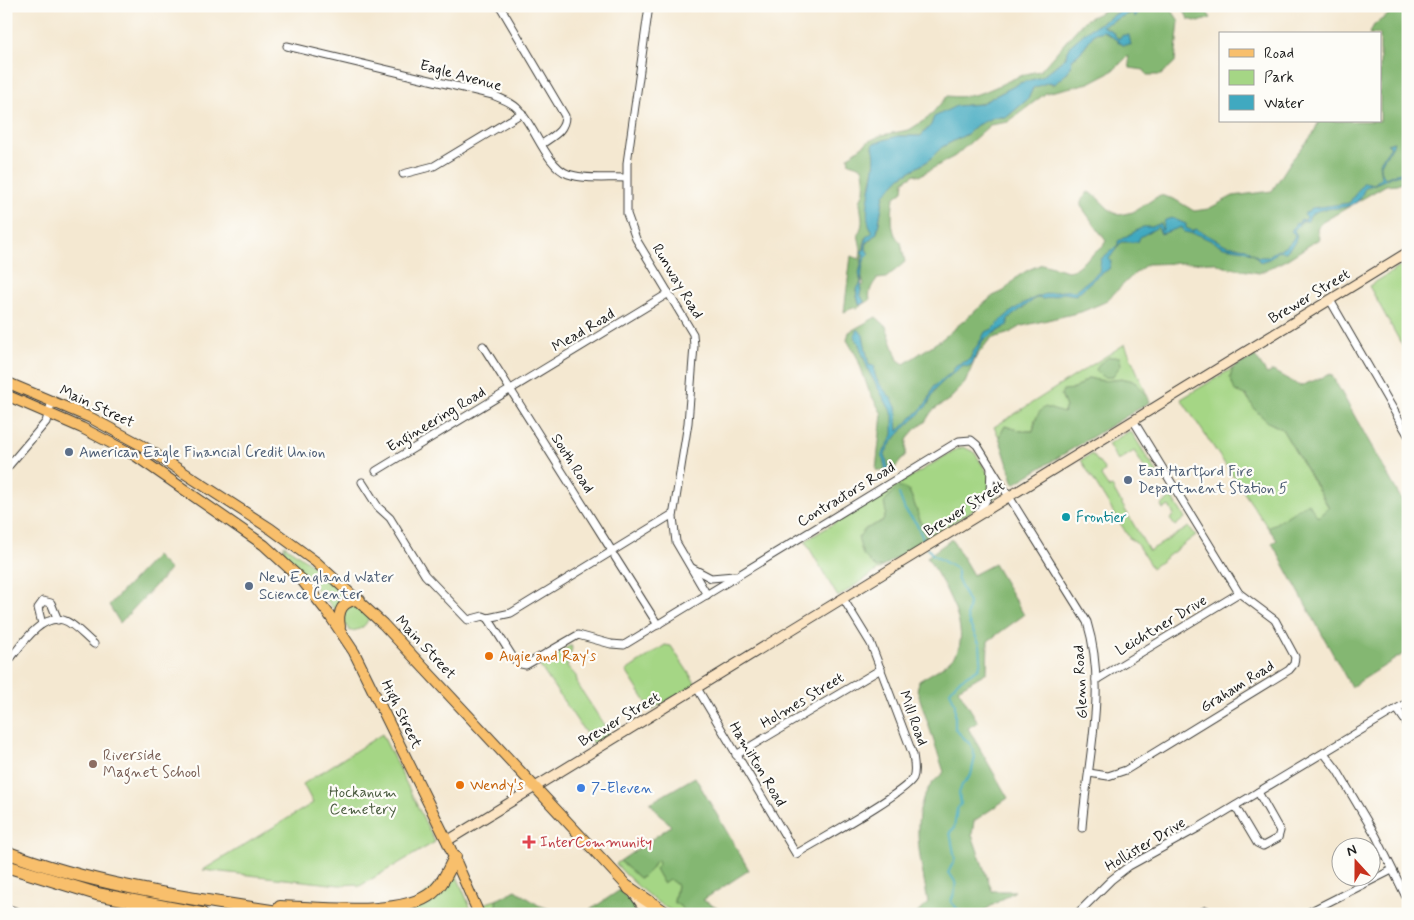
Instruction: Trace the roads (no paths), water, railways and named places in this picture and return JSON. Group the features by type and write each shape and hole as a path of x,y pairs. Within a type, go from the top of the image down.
{"highway":[{"path":"6,852 71,874 122,887 290,914"},
{"path":"257,908 344,910 405,904 421,899 433,892 442,881 455,857"},
{"path":"6,866 103,896 202,914"},
{"path":"629,888 667,914"}],"main road":[{"name":"Brewer Street","path":"447,841 844,600 978,515 1408,252"},
{"name":"Main Street","path":"6,382 52,401 132,439 279,535 316,562 360,600 629,888 648,914"},
{"name":"Main Street","path":"6,395 49,413 126,450 268,548"},
{"path":"126,450 132,439"},
{"path":"268,548 279,535"},
{"name":"High Street","path":"268,548 308,587 340,630 379,702 455,857 479,914"},
{"path":"340,630 338,615 341,607 348,602 360,600"}],"street":[{"path":"500,6 565,116 560,131 542,144"},
{"name":"Runway Road","path":"649,6 626,178 627,214 636,239 691,328 694,346 688,423 673,514 676,542 707,594"},
{"name":"Eagle Avenue","path":"287,46 493,95 510,102 522,113 557,167 568,174 626,178"},
{"path":"403,174 434,166 522,113"},
{"name":"Mead Road","path":"510,390 669,293"},
{"path":"1330,300 1408,435"},
{"name":"South Road","path":"483,346 658,625"},
{"name":"Engineering Road","path":"376,471 510,390"},
{"path":"6,469 45,422 52,401"},
{"name":"Graham Road","path":"1088,773 1108,776 1126,770 1280,675 1294,664 1295,656 1292,648 1275,620 1239,593 1133,420"},
{"name":"Contractors Road","path":"488,618 514,659 520,664 526,665 578,635 611,644 624,645 959,441 967,439 974,442 1009,496"},
{"path":"978,515 990,493 991,468"},
{"path":"362,482 378,507 390,518 425,575 468,620 483,616 488,618 511,613 613,554 673,514"},
{"name":"Glenn Road","path":"1009,496 1087,622 1094,645 1096,725 1082,828"},
{"path":"688,565 711,578 739,575"},
{"name":"Leichtner Drive","path":"1096,680 1239,593"},
{"path":"42,624 38,609 39,604 44,600 53,604 58,620"},
{"name":"Mill Road","path":"796,854 894,795 913,778 915,767 913,755 881,669 871,644 844,600"},
{"path":"6,664 42,624 58,620 67,622 94,644"},
{"name":"Holmes Street","path":"736,755 881,669"},
{"name":"Hamilton Road","path":"697,688 796,854"},
{"name":"Hollister Drive","path":"1077,914 1123,870 1235,806 1408,702"},
{"path":"1397,709 1408,725"},
{"path":"1324,753 1337,770 1376,836 1408,901"},
{"path":"1235,806 1257,843 1261,845 1268,844 1278,838 1280,831 1258,792"},
{"path":"1305,914 1392,870"},
{"path":"6,908 24,914"},
{"path":"1197,914 1204,910 1212,914"}],"water":[{"path":"1130,6 1137,6 1134,11 1142,7 1135,17 1132,12 1102,26 1112,31 1118,39 1123,35 1129,35 1131,45 1123,45 1104,31 1095,33 1079,54 1072,59 1068,71 1055,84 1049,82 1033,88 1028,99 1007,117 994,117 977,125 967,134 942,147 928,161 902,176 884,195 877,233 867,242 866,249 869,254 862,268 861,289 860,294 865,303 859,305 856,290 861,283 859,273 864,255 861,251 864,250 866,237 873,232 867,214 874,167 874,143 898,136 921,136 931,125 934,117 956,106 980,104 1020,83 1042,77 1065,58 1071,45 1088,30"},
{"path":"1394,142 1382,162 1380,170 1385,178 1402,171 1408,173 1402,173 1376,184 1366,187 1359,200 1352,205 1322,210 1311,215 1308,221 1302,221 1294,230 1297,236 1295,242 1286,252 1279,251 1269,259 1260,262 1254,254 1258,257 1268,257 1289,244 1295,235 1291,231 1296,223 1298,224 1301,219 1305,220 1307,217 1304,214 1312,208 1349,203 1364,182 1374,184 1381,178 1379,163 1391,146 1387,144"},
{"path":"1172,218 1186,224 1186,228 1193,231 1196,229 1226,245 1246,248 1254,254 1244,250 1224,247 1199,235 1184,232 1182,227 1161,234 1158,227 1140,237 1138,242 1121,242 1109,259 1111,262 1109,269 1095,278 1076,295 1063,293 1044,299 1036,298 1008,319 1008,325 983,340 972,364 967,367 962,366 940,385 927,405 892,442 885,454 890,475 887,476 882,455 893,435 893,415 869,372 854,336 858,329 863,335 869,365 875,366 876,377 896,407 898,431 922,408 929,399 933,387 952,372 956,365 970,359 985,332 995,327 1013,310 1029,301 1038,297 1047,294 1056,292 1075,291 1099,272 1101,259 1118,245 1118,241 1143,227 1152,227 1161,223 1162,231 1165,220"}],"waterway":[{"path":"899,494 905,510 916,523 926,545"},
{"path":"928,549 933,555 957,569 957,578 969,603 967,616 969,623 980,645 981,660 979,668 958,681 950,691 955,704 955,729 971,745 975,757 971,775 962,785 959,793 961,804 957,809 954,828 950,832 955,859 948,873 956,886 951,902 962,914"}],"place":[{"name":"American Eagle Financial Credit Union","path":"69,452"},
{"name":"East Hartford Fire Department Station 5","path":"1128,480"},
{"name":"Frontier","path":"1066,517"},
{"name":"New England Water Science Center","path":"249,586"},
{"name":"Augie and Ray's","path":"489,656"},
{"name":"Riverside Magnet School","path":"93,764"},
{"name":"Wendy's","path":"460,785"},
{"name":"7-Eleven","path":"581,788"},
{"name":"InterCommunity","path":"529,842"}],"park label":[{"name":"Hockanum Cemetery","path":"363,800"}]}
